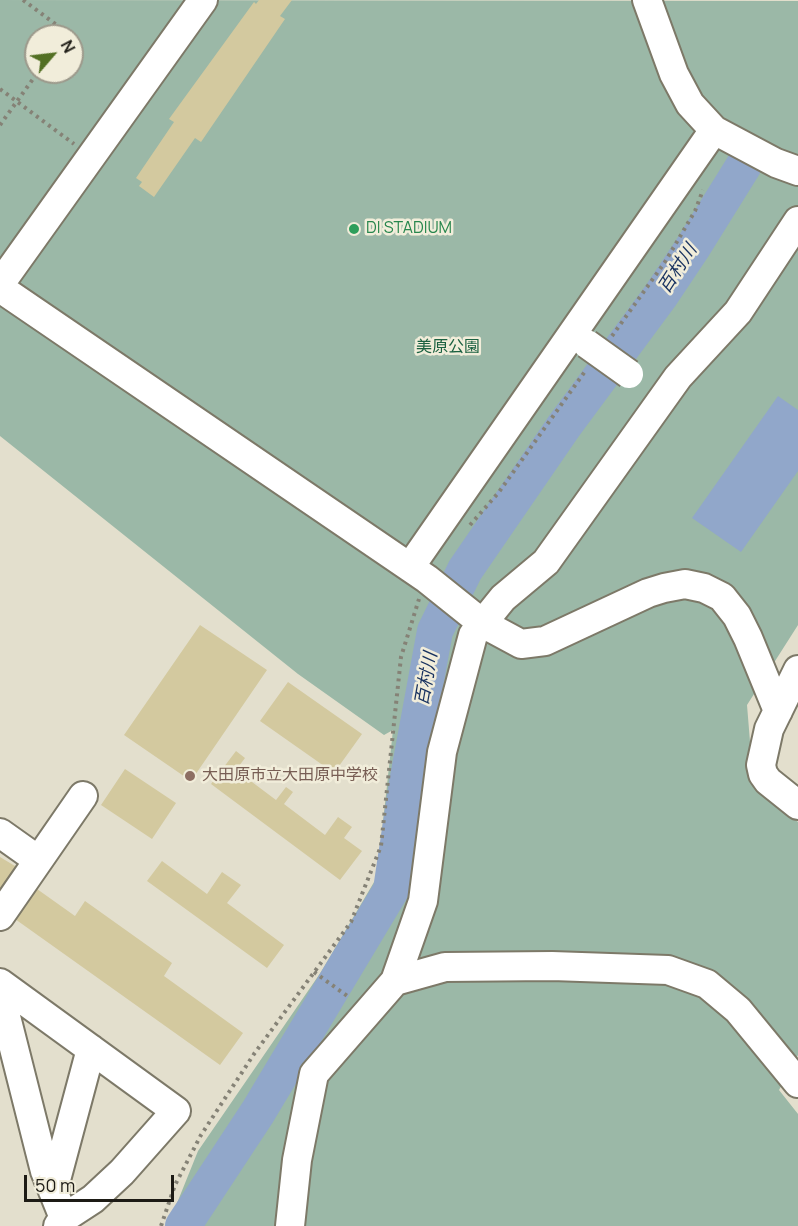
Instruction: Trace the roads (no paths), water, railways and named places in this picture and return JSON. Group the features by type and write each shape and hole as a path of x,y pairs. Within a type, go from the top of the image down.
{"street":[{"path":"203,0 0,286 418,573 482,622 521,644 545,641 648,593 685,584 704,588 722,597 737,616 748,638 778,711"},
{"path":"646,0 674,74 690,104 714,130 776,163 798,171"},
{"path":"418,573 580,338 714,130"},
{"path":"290,1226 297,1160 314,1074 395,981 423,901 442,752 473,635 503,598 546,562 678,377 738,312 798,221"},
{"path":"580,338 663,398"},
{"path":"798,670 770,729 763,751 763,774 768,781 798,805"},
{"path":"0,916 83,796"},
{"path":"0,833 38,861"},
{"path":"395,981 446,967 552,966 668,970 707,984 738,1010 798,1083"},
{"path":"0,983 176,1111 122,1172 93,1199 61,1222 45,1171 0,993"},
{"path":"53,1191 91,1050"}],"water":[{"path":"778,396 798,410 798,471 741,552 692,518"}],"waterway":[{"name":"百村川","path":"183,1226 258,1112 391,890 407,783 435,631 465,570 564,426 661,295 744,165"}],"place":[{"name":"DI STADIUM","path":"354,229"},
{"name":"大田原市立大田原中学校","path":"190,776"}],"park label":[{"name":"美原公園","path":"448,348"}]}
